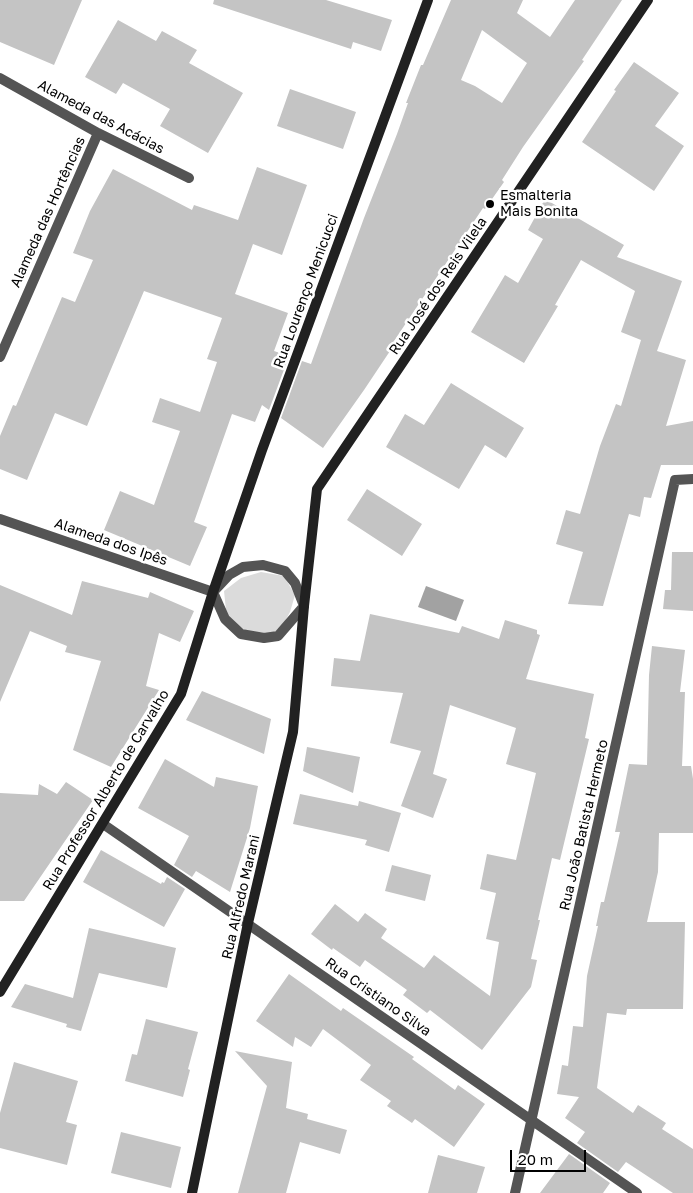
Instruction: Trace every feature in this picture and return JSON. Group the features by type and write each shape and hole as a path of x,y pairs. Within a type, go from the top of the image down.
{"main road":[{"name":"Rua Lourenço Menicucci","path":"213,592 262,450 428,0"},
{"name":"Rua José dos Reis Vilela","path":"304,606 317,489 648,0"},
{"name":"Rua Professor Alberto de Carvalho","path":"0,992 181,694 213,592"},
{"name":"Rua Alfredo Marani","path":"192,1193 248,923 293,732 304,606"}],"street":[{"name":"Alameda das Acácias","path":"0,78 98,133 189,178"},
{"name":"Alameda das Hortências","path":"0,357 98,133"},
{"name":"Rua João Batista Hermeto","path":"516,1193 675,480 693,479"},
{"name":"Alameda dos Ipês","path":"0,518 213,592"},
{"path":"263,565 285,571 295,583 304,606 278,636 264,638 241,634 225,619 213,592 229,575 243,567 263,565"},
{"name":"Rua Cristiano Silva","path":"103,824 637,1193"}],"shaded area":[{"path":"261,572 284,576 295,595 290,612 283,625 272,634 261,634 245,630 230,620 226,610 224,591 241,578"},
{"path":"426,586 464,600 456,621 418,607"}],"building":[{"path":"0,0 82,0 54,65 0,42"},
{"path":"214,0 326,0 392,20 381,51 353,42 351,49 213,4"},
{"path":"451,0 523,0 517,13 550,37 575,0 622,0 582,60 584,61 523,147 502,180 504,182 485,209 483,208 388,350 390,351 364,390 323,448 281,418 302,361 311,364 397,134 408,103 406,103 421,65 423,65","holes":["482,30 527,63 502,103 475,86 461,80"]},
{"path":"118,20 156,41 162,31 197,50 189,63 243,93 208,153 160,126 170,109 123,83 116,94 85,77"},
{"path":"634,62 679,93 655,126 684,146 654,191 582,142 616,91 614,90"},
{"path":"290,89 356,112 343,149 277,126"},
{"path":"257,167 307,185 282,255 253,244 235,294 288,313 274,351 289,356 269,410 262,405 255,422 232,414 194,522 207,527 190,566 104,530 120,491 154,505 180,431 152,422 160,398 200,412 217,362 207,359 222,318 144,291 87,426 55,413 27,480 0,469 0,436 13,405 16,406 62,297 75,302 93,260 73,253 90,211 113,169 192,210 194,205 238,220"},
{"path":"545,199 624,245 617,257 682,281 657,351 686,360 666,426 693,421 693,465 661,465 651,498 644,497 640,517 629,514 603,606 568,604 583,552 556,544 566,510 580,514 600,446 616,404 621,406 641,340 621,332 635,291 581,260 555,305 558,306 524,363 471,332 505,275 518,283 543,239 528,230"},
{"path":"451,383 524,428 506,458 485,445 459,489 386,447 405,414 424,425"},
{"path":"367,489 422,524 402,556 347,520"},
{"path":"672,552 693,552 693,611 663,609 665,590 671,590"},
{"path":"82,581 148,598 150,592 194,611 180,642 159,633 146,686 159,690 111,767 73,750 101,661 65,652 67,646 30,631 0,702 0,585 72,615"},
{"path":"370,614 459,633 462,626 499,639 505,620 537,630 537,634 540,635 526,679 594,694 585,738 589,739 560,860 552,858 538,920 540,920 531,959 537,960 531,987 482,1050 430,1010 427,1013 403,995 407,990 365,960 360,967 333,948 332,950 311,934 335,904 358,922 365,913 387,929 381,938 424,968 434,955 490,996 499,942 486,939 496,893 480,889 487,854 516,860 536,773 506,764 516,728 450,705 433,774 447,779 433,818 401,806 421,751 390,743 403,693 331,686 334,658 360,661"},
{"path":"652,646 685,650 680,692 685,692 682,766 691,766 693,779 693,833 659,833 658,872 647,922 685,922 683,1009 627,1009 626,1015 607,1013 597,1088 633,1113 638,1105 666,1123 662,1129 693,1149 693,1193 673,1193 626,1162 618,1172 577,1143 585,1132 565,1118 579,1097 557,1094 562,1065 568,1066 573,1026 583,1027 587,976 598,926 596,926 601,902 604,902 620,832 615,832 629,764 647,765 649,675"},
{"path":"202,691 271,719 264,754 186,720"},
{"path":"307,747 360,757 353,793 303,771"},
{"path":"165,759 214,787 216,777 258,786 250,828 230,892 196,871 192,877 174,865 189,836 138,808"},
{"path":"66,782 93,800 24,901 0,901 0,793 38,795 39,784 57,794"},
{"path":"300,794 358,806 359,801 401,813 389,852 365,845 367,840 293,824"},
{"path":"101,850 161,884 162,882 164,883 167,877 185,889 164,927 83,882"},
{"path":"392,865 431,875 425,901 385,891"},
{"path":"89,928 176,948 167,988 99,973 81,1031 66,1027 67,1024 11,1007 25,984 73,998"},
{"path":"289,974 341,1011 343,1008 414,1057 412,1059 455,1090 458,1085 485,1104 454,1147 415,1119 412,1123 387,1106 391,1101 360,1080 371,1065 323,1029 311,1047 295,1037 293,1047 256,1021"},
{"path":"146,1019 198,1032 183,1097 125,1081 132,1054 137,1055"},
{"path":"235,1051 292,1062 286,1108 308,1114 307,1119 347,1130 340,1154 300,1142 286,1193 238,1193 267,1086"},
{"path":"14,1062 78,1081 66,1122 77,1125 67,1165 0,1148 0,1113"},
{"path":"121,1132 181,1147 171,1188 111,1173"},
{"path":"569,1154 610,1183 603,1193 540,1193"},
{"path":"438,1155 485,1167 477,1193 428,1193"}],"place":[{"name":"Esmalteria Mais Bonita","path":"490,204"}]}
